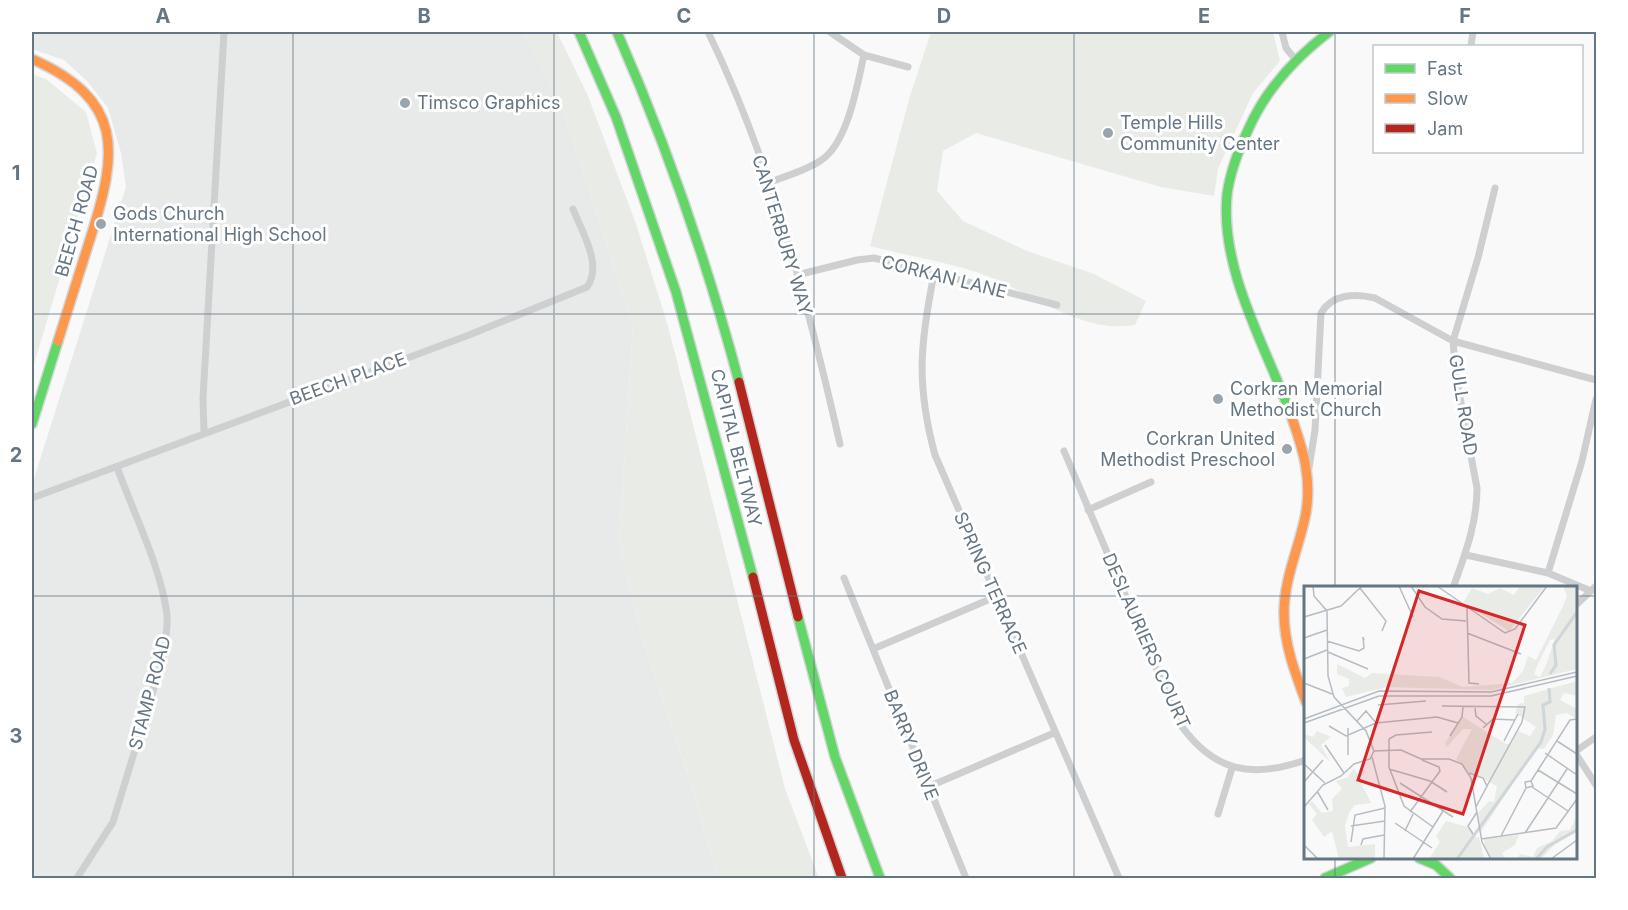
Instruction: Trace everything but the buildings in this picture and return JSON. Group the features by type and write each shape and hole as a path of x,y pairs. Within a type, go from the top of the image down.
{"main road":[{"name":"CAPITAL BELTWAY","path":"579,32 627,145 669,265 698,366 794,740 809,789 842,879"},
{"name":"CAPITAL BELTWAY","path":"617,32 660,133 699,244 732,358 828,732 856,820 880,879"},
{"path":"1304,699 1287,649 1284,613 1285,595 1306,522 1310,495 1308,471 1286,398 1232,260 1225,212 1227,186 1240,141 1270,90 1295,59 1329,32"},
{"name":"BEECH ROAD","path":"32,59 70,78 93,101 107,132 111,161 104,195 32,424"},
{"path":"1329,876 1346,859"},
{"path":"1329,876 1363,859"},
{"path":"1421,859 1436,865 1450,879"}],"street":[{"path":"204,433 203,398 224,32"},
{"name":"CANTERBURY WAY","path":"708,32 736,93 768,183 797,275 840,444"},
{"path":"830,32 864,55 908,67"},
{"path":"1282,32 1286,48 1295,59"},
{"path":"768,183 812,165 831,153 843,133 864,55"},
{"name":"GULL ROAD","path":"1454,586 1466,555 1473,528 1477,488 1456,376 1453,341 1478,258 1495,188"},
{"name":"BEECH PLACE","path":"32,498 469,335 587,287 592,280 592,261 573,210"},
{"name":"CORKAN LANE","path":"797,275 874,258 1057,305"},
{"name":"SPRING TERRACE","path":"934,274 921,362 921,392 935,455 1054,734 1119,879"},
{"path":"1308,471 1315,430 1318,326 1321,313 1326,305 1354,295 1375,298 1453,341 1596,380"},
{"path":"1548,573 1582,461 1596,399"},
{"name":"DESLAURIERS COURT","path":"1064,451 1180,723 1203,751 1232,768"},
{"name":"STAMP ROAD","path":"77,879 113,822 162,661 166,637 164,603 117,466"},
{"path":"1088,510 1151,482"},
{"path":"1466,555 1548,573 1594,588 1577,604"},
{"name":"BARRY DRIVE","path":"844,578 966,879"},
{"path":"873,649 995,597"},
{"path":"928,787 1054,734"},
{"path":"1577,751 1596,737"},
{"path":"1577,755 1596,784"},
{"path":"1218,814 1232,768 1272,769 1304,760"}],"shaded area":[{"path":"32,32 524,32 559,99 633,325 619,542 642,638 688,774 718,878 32,878 32,485 126,187 121,153 108,108 87,81 64,60 32,49"},
{"path":"524,32 557,32 588,96 636,224 668,326 785,789 819,878 718,878 688,773 642,638 619,542 633,325 559,99"},
{"path":"931,32 1273,32 1280,61 1253,93 1218,169 1214,196 1161,187 976,133 943,151 937,191 963,221 1027,251 1094,274 1146,301 1135,325 1097,324 1079,319 976,272 870,246 910,96"},
{"path":"32,74 46,79 86,112 97,153 32,371"}],"traffic: fast":[{"path":"579,32 616,117 676,292 753,577"},
{"path":"617,32 653,118 685,205 739,382"},
{"path":"1289,410 1237,278 1230,250 1227,195 1230,178 1244,138 1263,102 1293,64 1329,32"},
{"path":"32,424 58,341"},
{"path":"798,617 835,757 880,878"},
{"path":"1325,878 1369,859"},
{"path":"1421,859 1436,865 1450,878"}],"traffic: slow":[{"path":"32,59 62,75 84,92 98,111 106,131 108,153 100,206 58,341"},
{"path":"1289,410 1306,465 1308,493 1304,522 1286,590 1284,625 1291,658 1304,696"}],"traffic: jam":[{"path":"739,382 798,617"},
{"path":"753,577 794,740 842,878"}],"place":[{"name":"Timsco Graphics","path":"405,103"},
{"name":"Temple Hills Community Center","path":"1108,133"},
{"name":"Gods Church International High School","path":"101,224"},
{"name":"Corkran Memorial Methodist Church","path":"1218,399"},
{"name":"Corkran United Methodist Preschool","path":"1287,449"}]}
